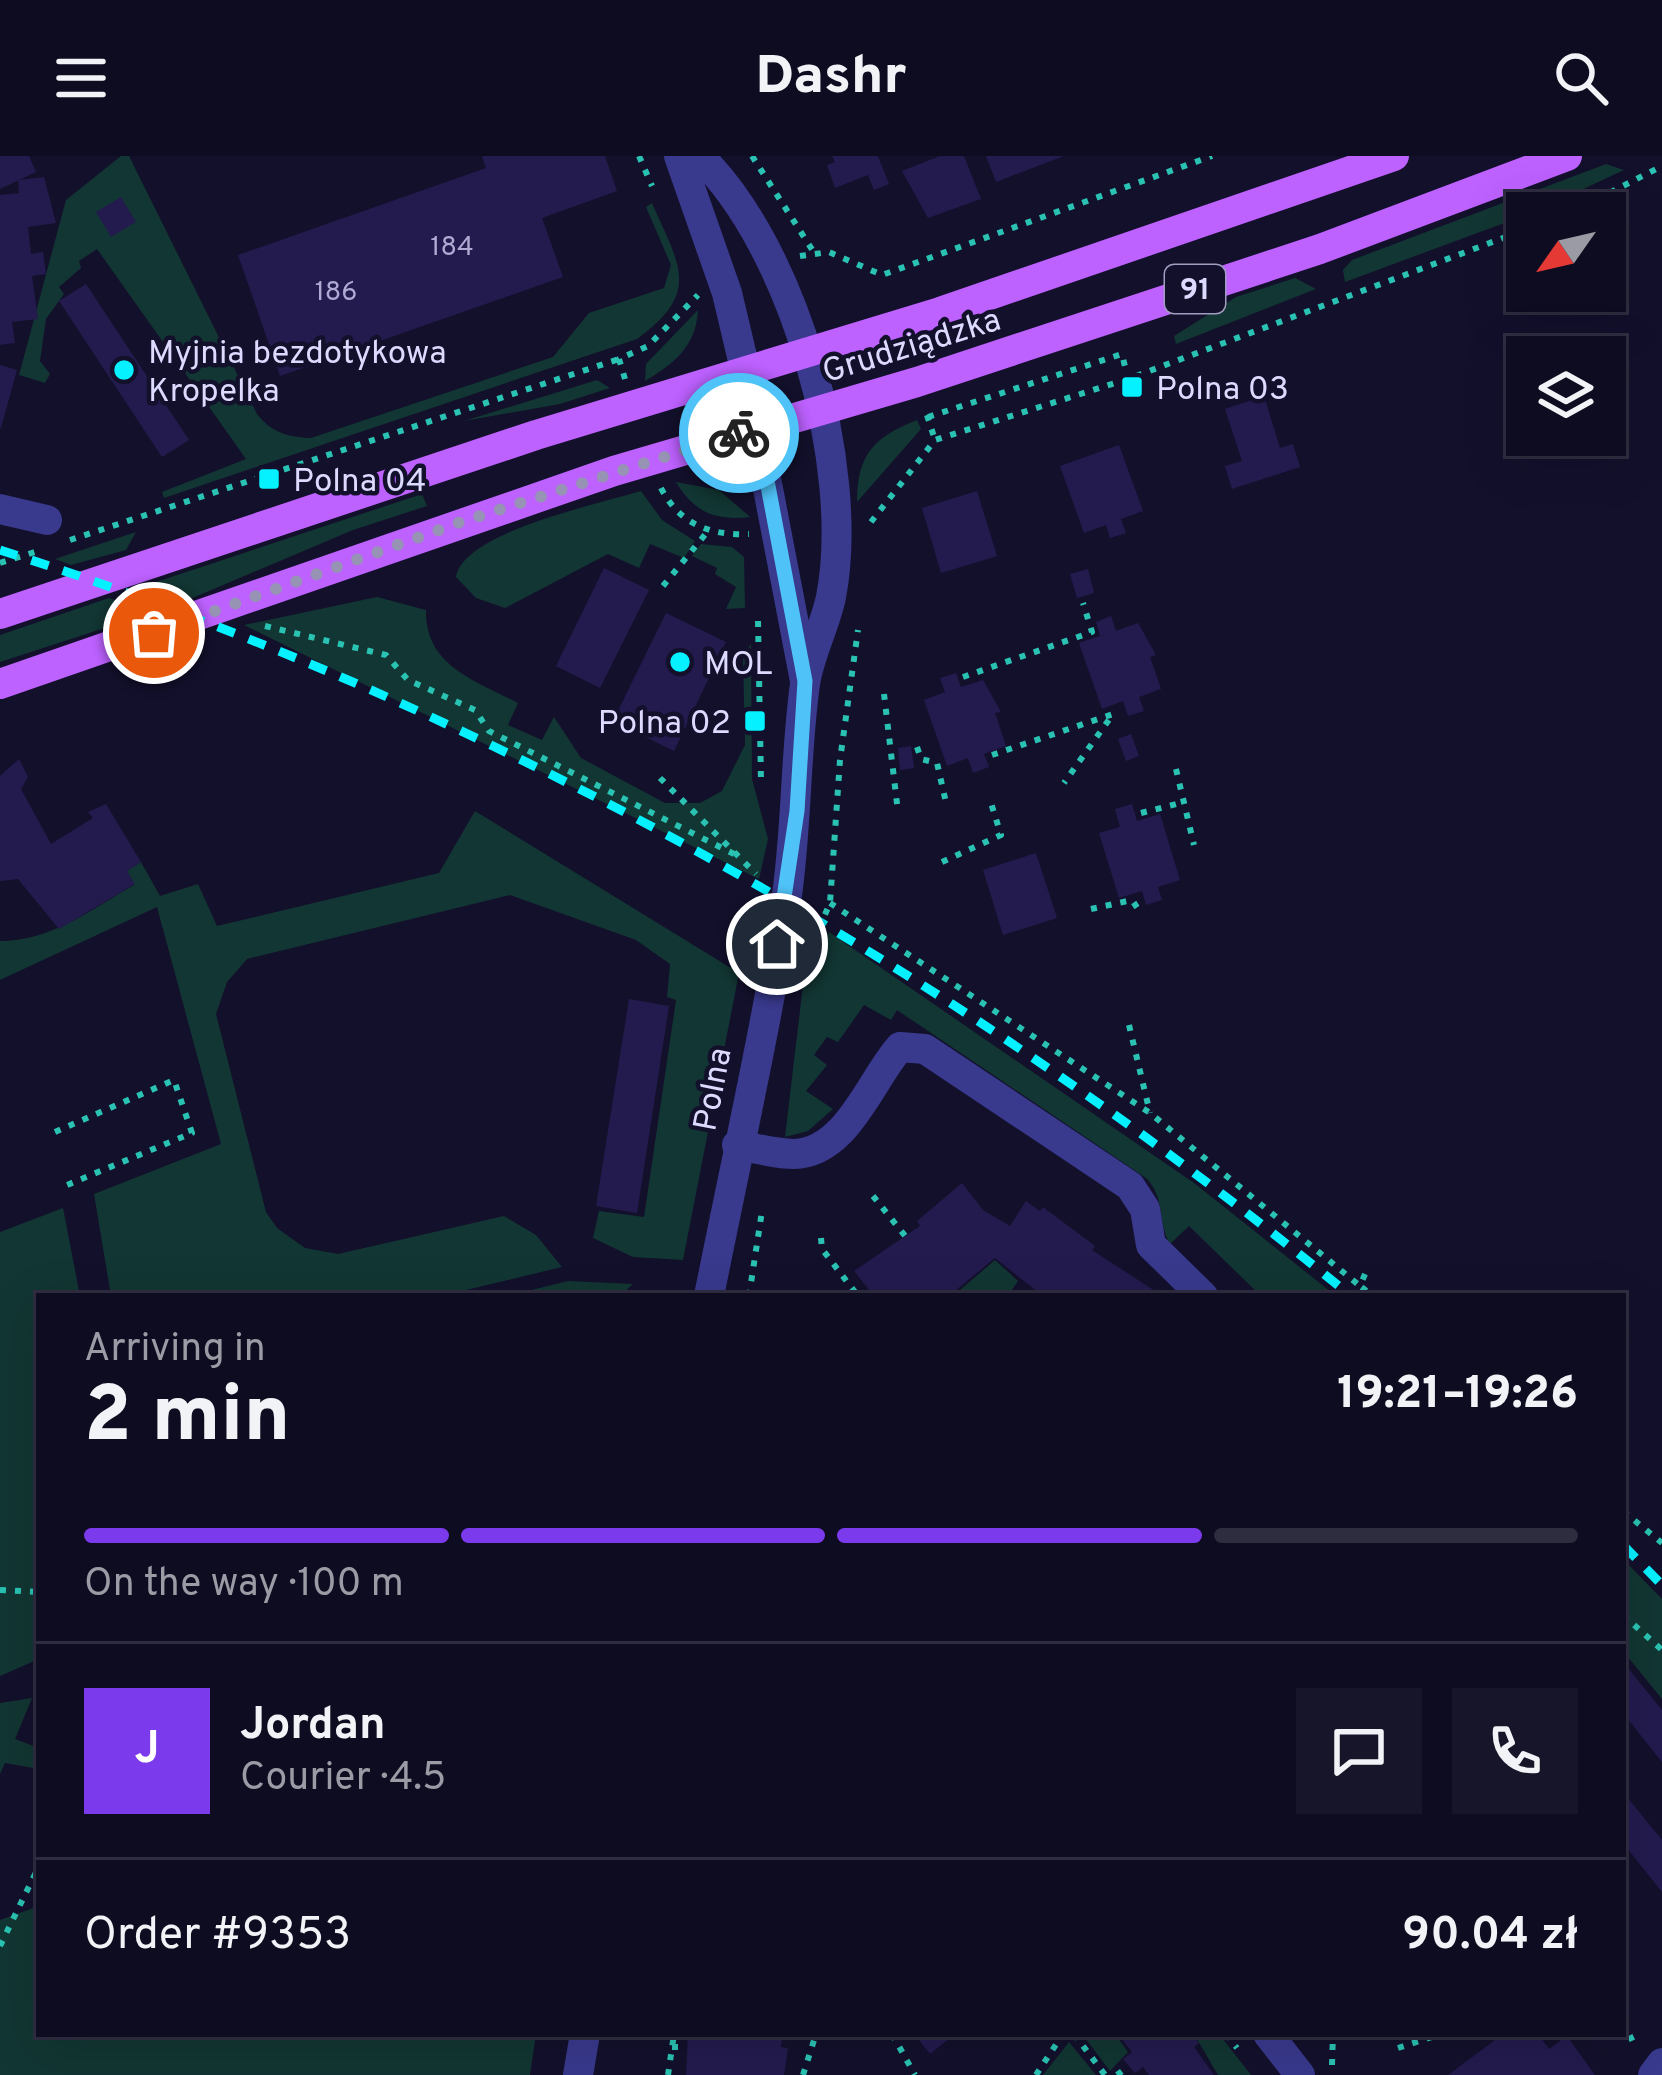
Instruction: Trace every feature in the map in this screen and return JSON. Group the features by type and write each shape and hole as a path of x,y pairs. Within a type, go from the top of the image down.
{"main road":[{"name":"Grudziądzka","path":"0,614 1272,202 1394,156"},
{"name":"Grudziądzka","path":"0,684 483,514 1320,249 1567,156"}],"street":[{"name":"Polna","path":"679,156 727,293 746,369 805,681"},
{"name":"Polna","path":"698,156 729,190 776,265 819,410 834,519 831,595 805,681 785,903 711,1293"},
{"path":"0,509 49,538"},
{"path":"736,1145 793,1154 820,1146 846,1124 900,1047 925,1049 1130,1186 1145,1209 1151,1245 1200,1293"},
{"path":"578,2075 584,2037"},
{"path":"1270,2037 1300,2075"}],"path":[{"path":"752,156 813,251"},
{"path":"804,255 829,252 882,275 1213,156"},
{"path":"1611,192 1662,166"},
{"path":"871,519 935,440 1128,379 1506,237"},
{"path":"0,563 49,538 619,359 648,346 692,297"},
{"path":"928,417 1122,354 1128,379"},
{"path":"619,359 627,386"},
{"path":"660,484 682,516 707,531 749,534 752,553"},
{"path":"663,586 707,531"},
{"path":"963,677 1092,632 1083,603"},
{"path":"758,610 763,802"},
{"path":"212,613 386,655 408,680 475,710 489,731 734,854"},
{"path":"884,694 898,812"},
{"path":"992,755 1113,714 1064,784"},
{"path":"917,747 921,759 937,763 947,807"},
{"path":"1176,769 1194,845"},
{"path":"660,778 768,884"},
{"path":"1141,813 1184,802"},
{"path":"942,862 1001,835 991,803"},
{"path":"1090,909 1132,900 1140,912"},
{"path":"830,903 1150,1113 1369,1293"},
{"path":"1129,1024 1150,1113"},
{"path":"55,1132 174,1080 192,1133 67,1185"},
{"path":"873,1196 905,1237"},
{"path":"821,1238 822,1249 856,1293"},
{"path":"1359,1293 1365,1274"},
{"path":"1626,1513 1662,1543"},
{"path":"0,1590 36,1592"},
{"path":"1626,1618 1662,1650"},
{"path":"1,1946 36,1872"},
{"path":"1626,2026 1652,2065"},
{"path":"668,2075 674,2037"},
{"path":"803,2075 815,2037"},
{"path":"894,2037 915,2075"},
{"path":"1036,2075 1061,2037"},
{"path":"1076,2037 1105,2075"},
{"path":"1332,2075 1333,2037"},
{"path":"1398,2048 1432,2037"},
{"path":"672,2048 686,2047"},
{"path":"1117,2075 1129,2066"}],"green space":[{"path":"121,156 129,156 257,414 288,435 311,438 553,357 589,313 664,288 671,265 646,207 652,203 676,261 677,292 671,307 637,339 164,498 162,492 246,459 97,249 79,261 81,268 59,287 64,294 46,319 40,361 50,374 45,383 19,375 66,200"},
{"path":"1606,164 1624,170 1577,192 1532,192"},
{"path":"1506,202 1506,222 1345,282 1343,270 1352,260"},
{"path":"1295,278 1316,289 1176,344 1174,336 1236,297"},
{"path":"698,310 693,334 682,352 645,381 646,364"},
{"path":"597,380 610,388 560,404 464,421"},
{"path":"917,420 921,429 857,502 860,471 871,449 889,433"},
{"path":"676,482 719,490 750,517 707,512 690,501"},
{"path":"641,491 662,520 695,541 684,558 650,544 639,568 608,554 505,608 476,598 456,577 464,561 507,533"},
{"path":"422,494 427,506 353,530 183,602 141,587"},
{"path":"136,532 126,550 71,565 55,559"},
{"path":"701,544 732,547 744,557 745,608 726,609 736,587 715,574 717,568 692,556"},
{"path":"377,597 426,610 428,629 443,658 518,703 508,725 542,740 554,717 581,758 665,803 700,803 722,791 745,745 743,656 751,644 752,779 768,839 759,879 244,625"},
{"path":"109,598 151,613 0,662 0,635"},
{"path":"475,811 739,973 683,1260 633,1257 593,1238 599,1211 644,1217 676,1000 667,997 670,964 636,940 510,895 247,959 227,982 216,1014 266,1212 277,1228 305,1248 338,1254 504,1216 536,1235 562,1267 454,1293 110,1293 94,1194 221,1144 157,907 0,980 0,941 37,936 86,914 134,885 127,871 141,862 160,896 198,884 217,926 439,873"},
{"path":"829,932 1194,1183 1332,1293 1258,1293 1189,1226 1170,1244 1156,1194 1146,1178 897,1010 891,1020 864,1005 838,1042 827,1037 814,1055 827,1065 806,1091 833,1109 808,1131 785,1137 805,968"},
{"path":"63,1208 79,1293 36,1293 36,1660 0,1676 0,1232"},
{"path":"995,1260 1018,1281 1010,1293 956,1293"},
{"path":"568,1281 633,1284 623,1293 519,1293"},
{"path":"1626,1562 1662,1599 1662,1699 1626,1655"},
{"path":"32,1698 15,1739 36,1747 36,1768 5,1763 0,1774 0,1703"},
{"path":"36,1907 36,2037 536,2037 530,2075 0,2075 0,1920"},
{"path":"1084,2037 1117,2037 1128,2052 1110,2071"},
{"path":"1196,2037 1221,2037 1251,2075 1218,2075"},
{"path":"1069,2042 1096,2075 1043,2075"}],"building":[{"path":"0,156 29,156 36,172 0,189"},
{"path":"482,156 605,156 617,191 542,218 563,277 280,376 238,255 486,168"},
{"path":"832,156 878,156 889,184 874,190 868,175 835,188 827,165 835,162"},
{"path":"940,156 964,156 981,199 928,218 902,171"},
{"path":"986,156 1064,156 996,182"},
{"path":"44,177 56,223 28,227 31,254 43,252 46,274 32,276 38,319 12,322 15,343 0,345 0,195 19,193 18,180"},
{"path":"121,197 136,222 111,237 96,212"},
{"name":"Myjnia bezdotykowa Kropelka","path":"86,284 189,440 162,457 59,301"},
{"path":"0,365 17,370 1,428 0,428"},
{"path":"1264,396 1280,448 1293,444 1300,467 1232,489 1225,466 1242,461 1225,409"},
{"path":"1119,445 1143,511 1121,519 1126,533 1110,538 1106,525 1084,533 1060,466"},
{"path":"977,491 997,556 941,573 922,508"},
{"path":"604,568 649,590 600,688 556,666"},
{"path":"1088,569 1094,593 1077,598 1070,574"},
{"name":"MOL","path":"666,613 726,642 674,751 613,721"},
{"path":"1111,616 1116,631 1138,623 1156,655 1150,657 1161,689 1139,697 1144,711 1128,716 1123,701 1102,709 1079,643 1100,636 1096,622"},
{"path":"956,673 961,687 983,680 1001,712 995,713 1006,746 984,754 989,767 973,773 968,758 947,766 924,700 945,692 940,678"},
{"path":"1131,734 1139,756 1126,761 1118,739"},
{"path":"911,746 914,768 900,770 898,748"},
{"path":"19,759 28,777 21,789 51,844 93,818 88,812 106,804 141,862 127,871 135,884 59,929 18,879 0,881 0,776"},
{"path":"1132,804 1137,821 1160,814 1180,880 1158,887 1162,900 1146,905 1142,891 1119,898 1099,833 1120,827 1115,809"},
{"path":"1036,853 1057,918 1003,935 983,870"},
{"path":"629,999 669,1006 637,1213 596,1206"},
{"path":"962,1183 983,1210 1010,1226 1026,1201 1040,1211 1043,1207 1095,1246 1092,1250 1158,1293 1039,1293 995,1258 953,1293 872,1293 854,1271 920,1226 917,1221"},
{"path":"1626,1666 1662,1710 1662,1762 1626,1717"},
{"path":"1626,1796 1662,1840 1662,1892 1626,1847"},
{"path":"688,2037 783,2037 781,2047 788,2048 784,2075 686,2075"},
{"path":"916,2037 951,2037 930,2054"},
{"path":"1120,2037 1194,2037 1199,2043 1194,2047 1214,2075 1149,2075 1143,2067 1135,2073 1123,2059 1132,2052"},
{"path":"1499,2037 1540,2037 1549,2049 1568,2037 1595,2075 1448,2075"}],"railway":[{"path":"0,550 183,613 363,686 539,768 711,859 878,957 1041,1063 1199,1176 1347,1293"},
{"path":"1626,1548 1662,1585"}],"way so far":[{"path":"154,633 461,522 739,433"}],"place":[{"name":"Myjnia bezdotykowa Kropelka","path":"124,370"},
{"name":"Polna 03","path":"1132,387"},
{"name":"Polna 04","path":"269,479"},
{"name":"MOL","path":"680,662"},
{"name":"Polna 02","path":"755,721"}],"route":[{"path":"739,433 757,428 780,573 805,681 797,811 777,944"}]}
